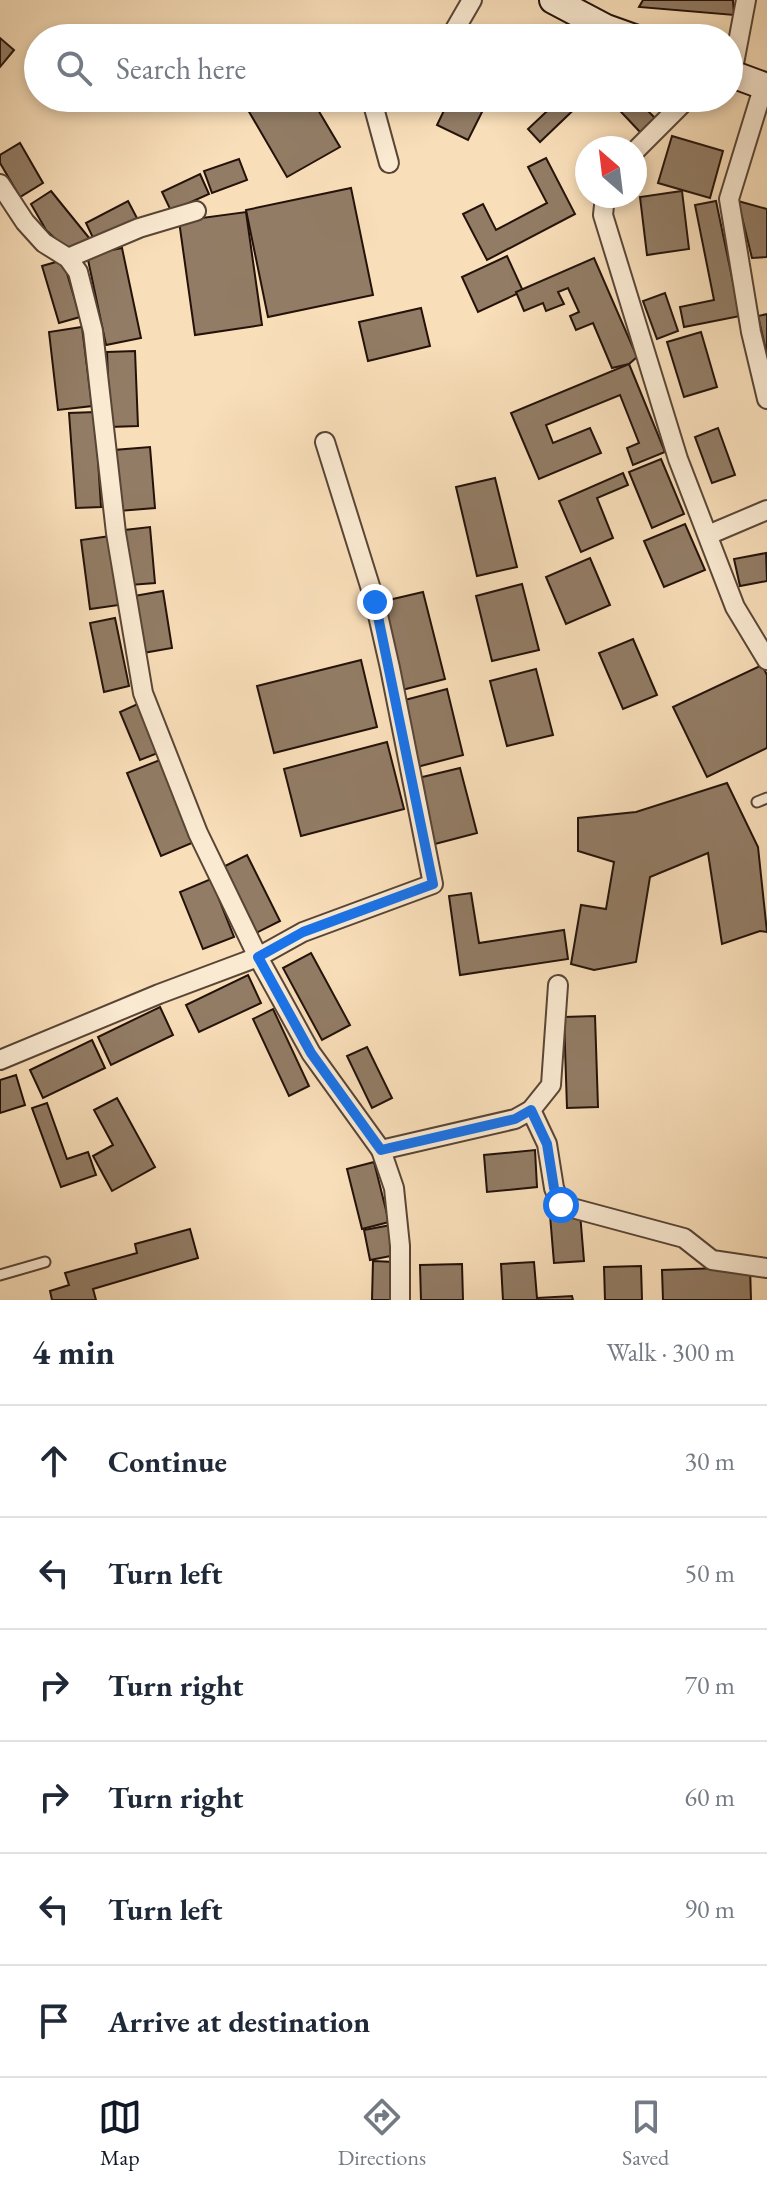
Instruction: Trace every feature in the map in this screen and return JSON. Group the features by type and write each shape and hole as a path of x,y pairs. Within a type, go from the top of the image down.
{"main road":[{"path":"553,0 591,24"},
{"path":"743,78 765,86"}],"street":[{"path":"463,24 472,0"},
{"path":"741,24 746,0"},
{"path":"765,86 729,199 751,332 767,399"},
{"path":"375,112 389,163"},
{"path":"647,139 674,112"},
{"path":"0,184 25,222 44,243 68,258 78,272 93,331 116,533 143,693 198,833 258,957 311,1053 381,1150 394,1188 400,1246 400,1300"},
{"path":"604,208 603,215 678,459 735,607 767,660"},
{"path":"68,258 139,228 196,211"},
{"path":"0,1060 258,957 314,927 433,884 375,602 325,442"},
{"path":"708,535 767,510"},
{"path":"381,1150 515,1119 531,1110 551,1085 558,985"},
{"path":"531,1110 547,1144 554,1188 561,1205 684,1238 712,1260 767,1268"}],"lane":[{"path":"757,802 767,798"},
{"path":"0,1275 45,1262"}],"building":[{"path":"643,0 733,0 734,15 639,7"},
{"path":"0,38 14,50 0,67"},
{"path":"249,112 319,112 340,147 287,177"},
{"path":"443,112 482,112 468,140 437,125"},
{"path":"546,112 571,112 540,142 528,129"},
{"path":"621,112 649,112 655,118 640,132"},
{"path":"672,136 723,151 710,198 658,183"},
{"path":"20,143 43,183 20,197 0,163 0,155"},
{"path":"546,158 575,214 487,260 463,214 483,204 496,230 547,203 528,167"},
{"path":"239,159 247,180 212,193 204,171"},
{"path":"200,174 209,194 171,211 162,192"},
{"path":"351,188 373,295 268,317 246,210"},
{"path":"51,191 90,239 68,251 46,230 31,204"},
{"path":"682,191 689,249 647,255 641,208 647,208 647,196"},
{"path":"128,201 138,220 95,242 86,223"},
{"path":"716,201 740,316 684,327 680,307 714,300 695,205"},
{"path":"738,201 767,209 767,257 752,258"},
{"path":"246,212 262,325 195,335 179,221"},
{"path":"122,248 141,338 106,345 87,255"},
{"path":"507,256 523,291 478,312 462,277"},
{"path":"594,258 637,357 629,364 612,368 593,323 576,330 570,316 579,312 568,288 558,292 564,304 546,311 543,303 524,311 516,292"},
{"path":"63,260 80,317 59,323 42,266"},
{"path":"665,293 678,331 657,339 643,301"},
{"path":"421,308 430,346 368,361 359,322"},
{"path":"767,314 767,355 758,316"},
{"path":"82,327 92,406 58,410 49,332"},
{"path":"701,332 717,387 684,397 667,342"},
{"path":"135,351 138,426 110,427 107,352"},
{"path":"629,364 665,452 633,465 627,448 639,443 620,395 546,425 553,443 590,428 601,453 539,479 511,413"},
{"path":"95,412 101,507 76,508 69,413"},
{"path":"718,428 735,475 712,483 695,437"},
{"path":"150,447 155,508 119,511 114,450"},
{"path":"661,459 684,514 652,528 629,472"},
{"path":"623,473 628,485 597,498 613,538 581,552 559,501"},
{"path":"495,478 517,567 477,576 456,487"},
{"path":"685,524 705,570 664,587 644,541"},
{"path":"150,527 155,583 130,585 125,530"},
{"path":"111,536 119,605 90,609 81,540"},
{"path":"766,553 767,581 740,586 734,559"},
{"path":"590,558 610,605 566,624 546,577"},
{"path":"522,584 539,650 492,661 476,596"},
{"path":"163,591 172,648 143,653 134,596"},
{"path":"423,592 445,679 402,690 380,602"},
{"path":"115,618 129,686 104,692 90,623"},
{"path":"633,639 657,695 623,709 599,653"},
{"path":"361,660 377,727 274,753 257,686"},
{"path":"762,665 767,675 767,748 707,777 673,707"},
{"path":"536,669 553,735 507,746 490,681"},
{"path":"447,689 463,755 417,767 401,701"},
{"path":"142,702 163,751 140,760 120,712"},
{"path":"387,742 404,809 301,836 284,769"},
{"path":"165,758 199,840 161,856 127,773"},
{"path":"460,768 477,833 431,845 414,779"},
{"path":"727,783 758,847 767,932 760,931 722,944 708,853 650,877 636,962 594,970 571,964 581,905 606,909 614,862 578,851 578,818 636,812"},
{"path":"247,855 280,921 254,934 221,868"},
{"path":"211,879 234,937 203,949 180,892"},
{"path":"471,893 479,943 564,930 568,959 460,975 449,896"},
{"path":"311,953 350,1025 322,1040 283,968"},
{"path":"248,975 261,1003 199,1032 186,1005"},
{"path":"160,1007 173,1035 111,1065 98,1037"},
{"path":"273,1009 309,1086 289,1096 253,1019"},
{"path":"595,1016 598,1107 567,1108 564,1017"},
{"path":"92,1040 105,1068 43,1098 30,1070"},
{"path":"367,1047 392,1098 372,1108 347,1056"},
{"path":"16,1075 25,1105 0,1113 0,1080"},
{"path":"117,1098 155,1167 112,1191 93,1156 113,1145 94,1110"},
{"path":"47,1103 67,1159 88,1152 96,1175 61,1187 32,1108"},
{"path":"535,1150 537,1187 487,1192 484,1155"},
{"path":"374,1162 389,1222 362,1229 347,1169"},
{"path":"580,1213 584,1261 554,1263 550,1215"},
{"path":"391,1225 396,1255 370,1260 364,1230"},
{"path":"190,1229 198,1258 93,1289 96,1300 52,1300 50,1291 69,1285 65,1273 137,1253 135,1244"},
{"path":"373,1261 394,1262 392,1300 372,1300"},
{"path":"534,1262 537,1298 572,1296 573,1300 503,1300 501,1264"},
{"path":"462,1264 463,1300 421,1300 420,1265"},
{"path":"641,1266 642,1300 605,1300 604,1267"},
{"path":"750,1267 751,1300 663,1300 662,1270"}],"route":[{"path":"375,602 433,884 303,932 258,957 311,1053 381,1150 515,1119 531,1110 547,1144 554,1188 561,1205"}]}
